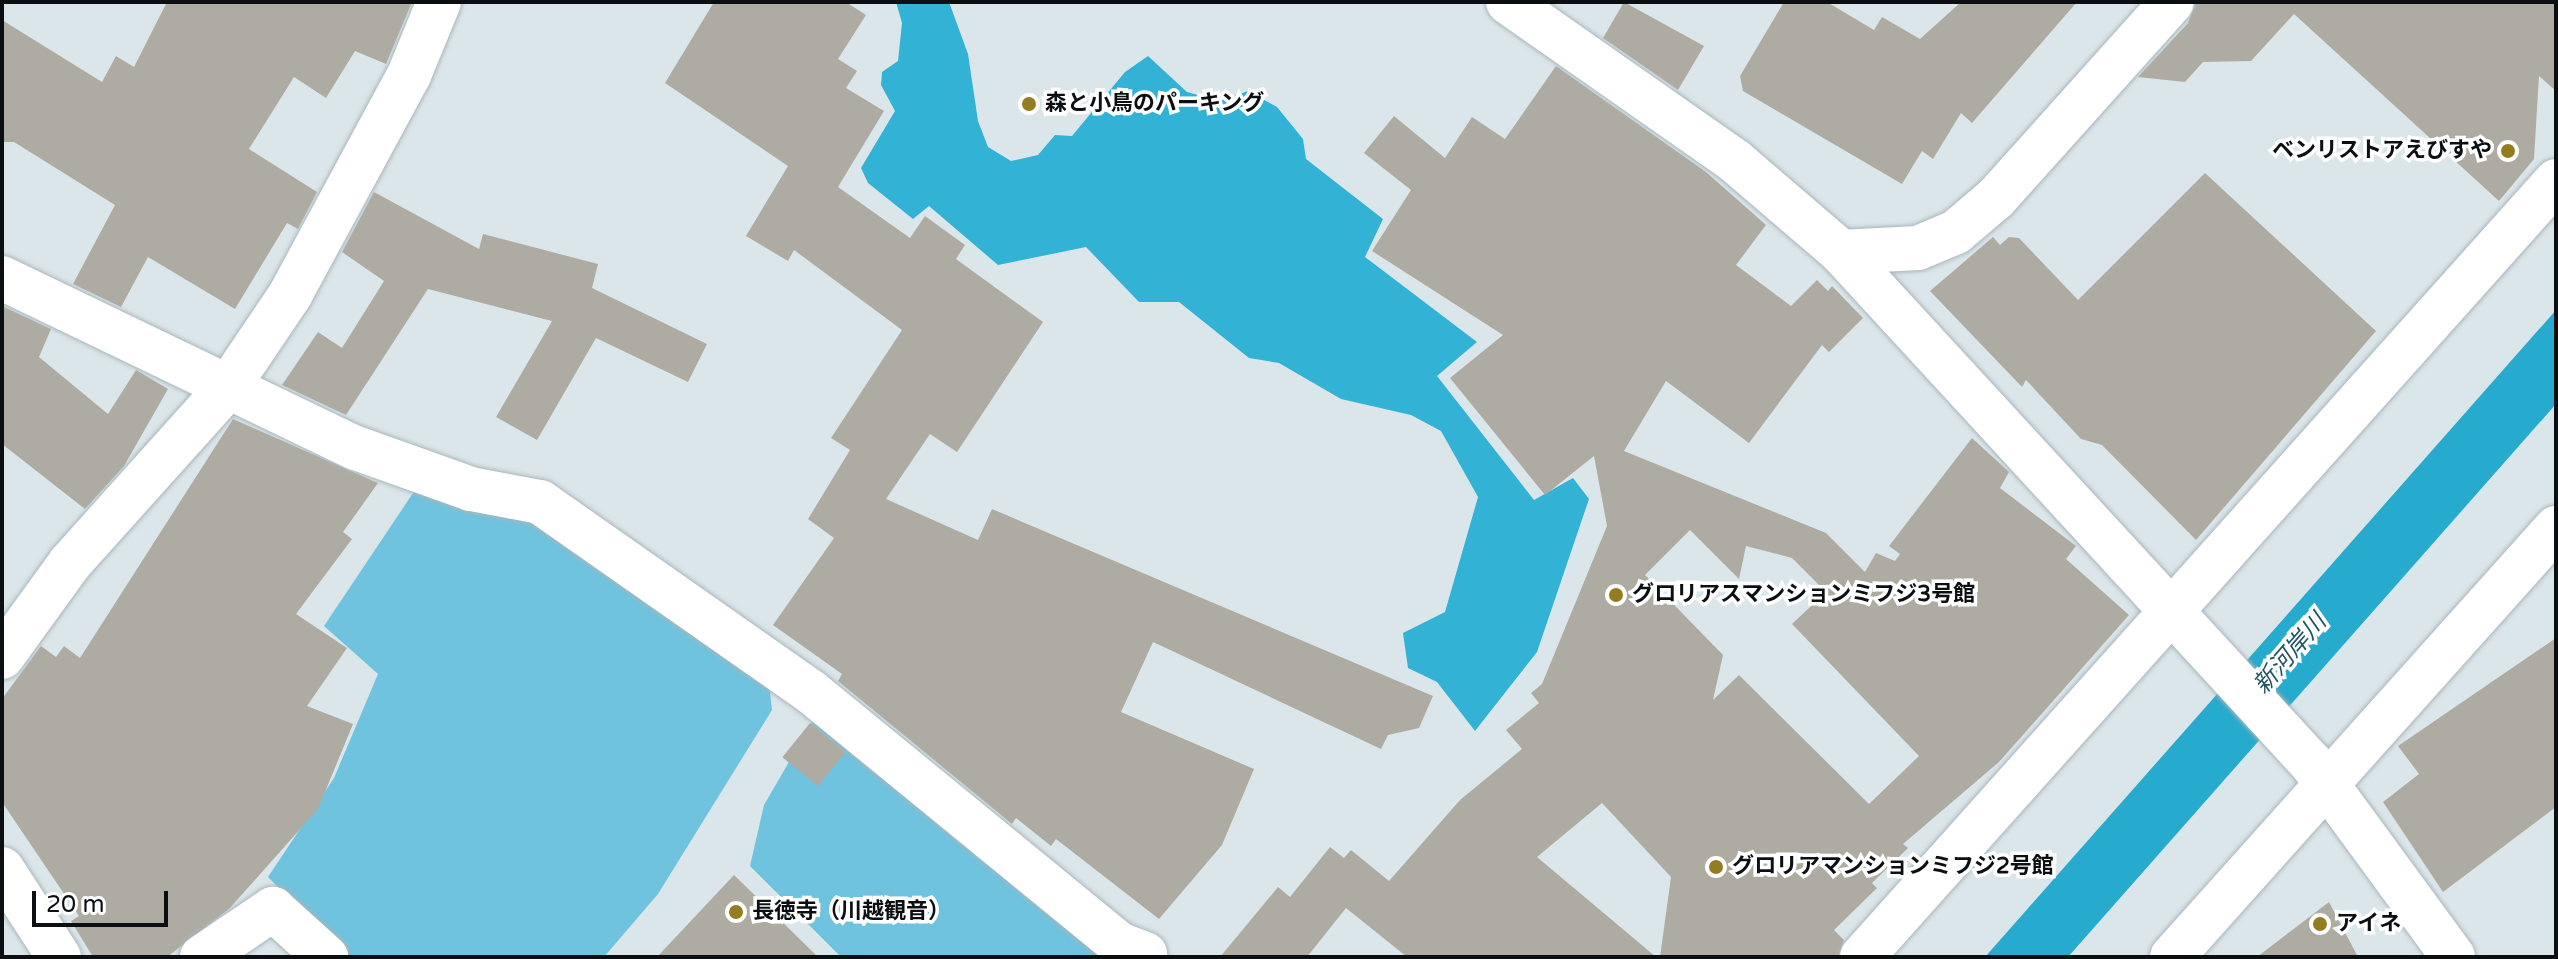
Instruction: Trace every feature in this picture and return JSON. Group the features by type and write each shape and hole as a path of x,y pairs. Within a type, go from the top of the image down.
{"street":[{"path":"2,657 70,563 228,387 290,295 409,75 439,2"},
{"path":"1508,2 1735,161 1841,252 2181,616 2321,775 2453,957"},
{"path":"1841,252 1918,248 1956,232 1996,198 2172,2"},
{"path":"1862,957 2181,616 2556,181"},
{"path":"2,278 356,448 471,489 540,502 810,691 1119,944 1145,954"},
{"path":"2172,957 2321,775 2556,528"},
{"path":"2,869 59,957"},
{"path":"202,957 273,909 326,957"}],"shaded area":[{"path":"896,2 949,2 968,54 978,121 988,147 1011,161 1038,155 1055,135 1072,136 1125,72 1148,56 1187,92 1220,101 1248,91 1277,107 1303,139 1306,159 1383,219 1365,257 1477,342 1437,376 1534,500 1573,478 1589,499 1537,652 1475,731 1437,682 1408,668 1403,633 1445,612 1478,497 1441,431 1411,415 1341,399 1279,363 1249,358 1179,302 1139,302 1086,247 998,265 929,206 913,219 868,183 861,168 895,111 881,85 882,72 898,61 902,23"},
{"path":"417,487 536,521 769,683 772,710 658,894 604,957 347,957 268,877 334,778 378,674 324,626"},
{"path":"815,717 1109,957 841,957 750,866 764,805"}],"water":[{"name":"新河岸川","path":"2556,310 2556,404 2068,957 1985,957"}],"building":[{"path":"167,2 412,2 386,64 355,51 326,98 294,77 249,149 317,192 298,229 287,223 235,309 148,257 121,307 73,284 115,205 14,142 2,142 2,20 102,82 116,56 134,67"},
{"path":"714,2 846,2 866,15 838,59 857,71 846,88 884,111 838,187 910,238 925,216 965,245 956,259 1043,322 957,452 930,434 886,499 978,540 992,509 1433,696 1419,728 1388,735 1381,749 1153,642 1121,712 1254,769 1222,845 1159,919 1056,839 1051,846 1016,818 1012,824 838,681 842,674 773,625 834,538 808,519 850,450 831,438 902,330 794,250 788,261 746,236 788,166 665,83"},
{"path":"1624,2 1704,46 1678,90 1603,38"},
{"path":"1784,2 1827,2 1874,30 1882,17 1920,39 1961,2 2077,2 1972,123 1961,113 1933,159 1922,151 1902,184 1743,91 1740,76"},
{"path":"2196,2 2556,2 2556,91 2539,76 2534,159 2499,201 2294,14 2251,61 2203,62 2185,82 2138,77 2188,23"},
{"path":"1556,66 1706,172 1766,225 1736,265 1791,306 1817,280 1828,291 1832,286 1863,318 1829,352 1822,345 1749,443 1666,381 1624,451 1826,533 1865,572 1876,553 1895,561 1900,554 1889,546 1972,438 2009,472 2000,488 2076,546 2066,559 2129,615 1999,762 1903,844 1908,848 1872,883 1877,888 1834,930 1844,940 1838,957 1660,957 1671,877 1602,803 1537,857 1656,957 1407,957 1346,908 1307,957 1220,957 1278,887 1290,897 1330,847 1344,858 1351,850 1389,881 1460,800 1522,749 1506,730 1539,703 1531,693 1542,684 1607,526 1594,456 1545,495 1450,378 1503,335 1372,251 1411,190 1364,153 1394,116 1445,158 1472,117 1505,139","holes":["1690,530 1739,579 1746,546 1792,558 1826,592 1792,624 1919,756 1869,804 1739,675 1713,700 1723,655 1645,575"]},
{"path":"2205,173 2376,331 2196,540 2102,445 2081,439 2026,380 2022,387 1930,291 1993,237 2000,245 2009,237 2019,238 2078,300"},
{"path":"374,192 479,249 483,234 598,264 592,288 707,344 688,382 596,338 537,440 496,417 552,321 428,289 346,415 282,385 318,332 342,348 384,281 342,252"},
{"path":"2,306 51,329 39,357 108,414 136,370 168,389 124,466 85,509 2,444"},
{"path":"233,419 378,483 343,532 352,539 296,614 347,648 307,706 353,724 318,809 229,909 167,957 93,957 71,921 79,916 2,802 2,699 41,646 56,657 64,646 80,658"},
{"path":"2556,638 2556,807 2443,892 2383,802 2419,774 2398,746"},
{"path":"810,723 846,752 818,786 782,757"},
{"name":"長徳寺（川越観音）","path":"734,875 818,957 657,957"},
{"name":"アイネ","path":"2329,902 2358,957 2257,957"}],"place":[{"name":"森と小鳥のパーキング","path":"1029,104"},
{"name":"ベンリストアえびすや","path":"2508,151"},
{"name":"グロリアスマンションミフジ3号館","path":"1616,595"},
{"name":"グロリアマンションミフジ2号館","path":"1716,867"},
{"name":"長徳寺（川越観音）","path":"736,912"},
{"name":"アイネ","path":"2320,924"}]}
